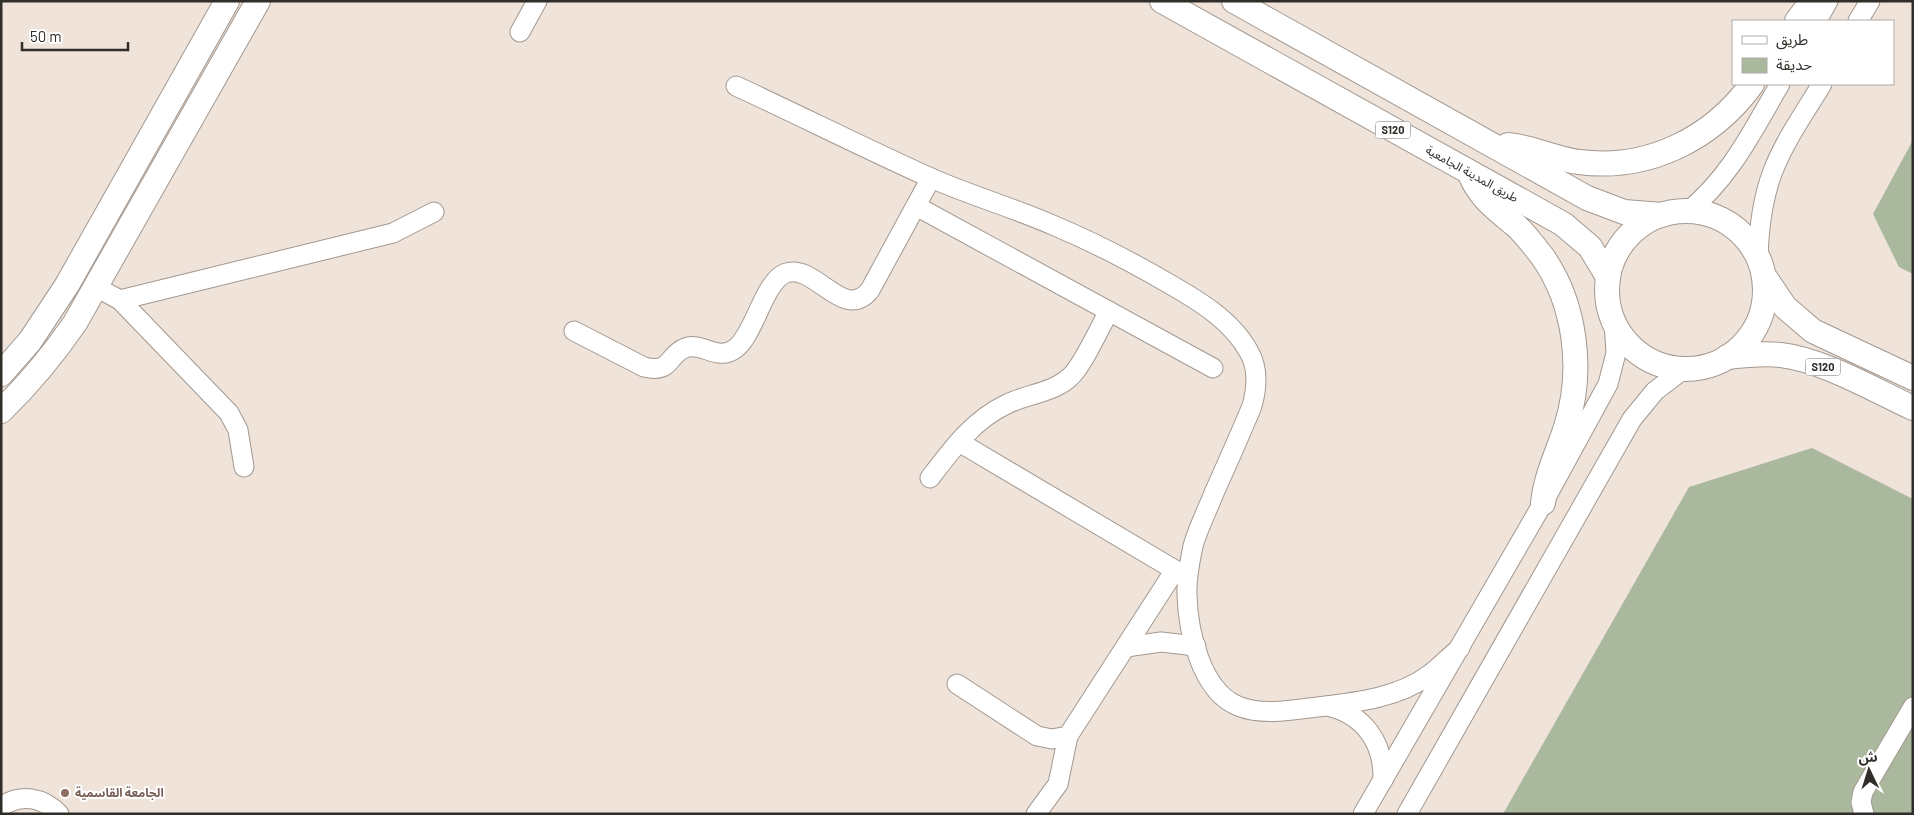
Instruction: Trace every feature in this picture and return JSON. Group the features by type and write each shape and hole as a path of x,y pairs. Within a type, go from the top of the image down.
{"main road":[{"path":"1,374 30,341 67,285 227,1"},
{"path":"1,411 52,356 75,323 258,1"},
{"name":"طريق المدينة الجامعية","path":"1162,1 1573,231 1593,252 1608,277"},
{"path":"1234,1 1599,204 1636,214 1662,215 1687,212 1713,217 1736,229 1749,242 1761,267 1765,292 1763,308 1750,336 1740,348 1727,358 1714,364 1684,369 1666,366 1650,360 1635,350 1623,338 1614,322 1608,300 1608,277 1618,250 1637,229 1662,215"},
{"path":"1798,20 1812,1"},
{"path":"1493,145 1522,147 1578,162 1601,164 1647,158 1669,151 1690,141 1710,128 1728,113 1751,85"},
{"path":"1470,172 1473,182 1484,198 1516,225 1546,262 1558,283 1572,329 1575,354 1572,402 1566,426 1547,477 1543,503"},
{"name":"S120","path":"1761,267 1785,307 1813,331 1913,378"},
{"name":"S120","path":"1727,358 1763,354 1798,358 1815,363 1913,408"}],"street":[{"path":"520,32 537,1"},
{"path":"1818,20 1828,1"},
{"path":"1859,20 1870,1"},
{"path":"1687,212 1711,190 1732,165 1779,85"},
{"path":"1761,267 1759,230 1763,204 1774,169 1821,85"},
{"path":"736,86 930,178 1054,225 1122,257 1191,296 1221,318 1240,338 1250,353 1256,369 1257,388 1252,406 1198,530 1190,559 1182,574 1126,647 1068,736 1058,784 1036,814"},
{"path":"574,331 650,369 668,364 679,352 688,347 699,347 717,354 730,351 740,344 774,283 785,273 805,274 847,300 863,297 870,290 930,178"},
{"path":"916,206 1212,368"},
{"path":"120,300 393,233 434,212"},
{"path":"96,287 120,300 229,413 238,430 244,467"},
{"path":"930,478 977,423 1005,405 1053,388 1072,375 1109,311"},
{"path":"1363,814 1543,503 1608,384 1616,354 1614,322"},
{"path":"1407,814 1632,419 1655,391 1684,369"},
{"path":"959,442 1182,574 1196,646 1212,685 1224,698 1238,706 1260,711 1326,706 1375,698 1408,687 1429,675 1460,648"},
{"path":"1126,647 1160,642 1196,646"},
{"path":"957,684 1037,736 1052,739 1068,736"},
{"path":"1326,706 1336,708 1355,717 1370,731 1382,759 1383,780"},
{"path":"1864,814 1861,802 1863,792 1913,707"},
{"path":"2,806 11,801 28,798 45,802 59,813"}],"green space":[{"path":"1913,140 1913,274 1899,267 1873,214"},
{"path":"1812,448 1913,499 1913,814 1503,814 1689,487"}],"place":[{"name":"الجامعة القاسمية","path":"65,793"}]}
